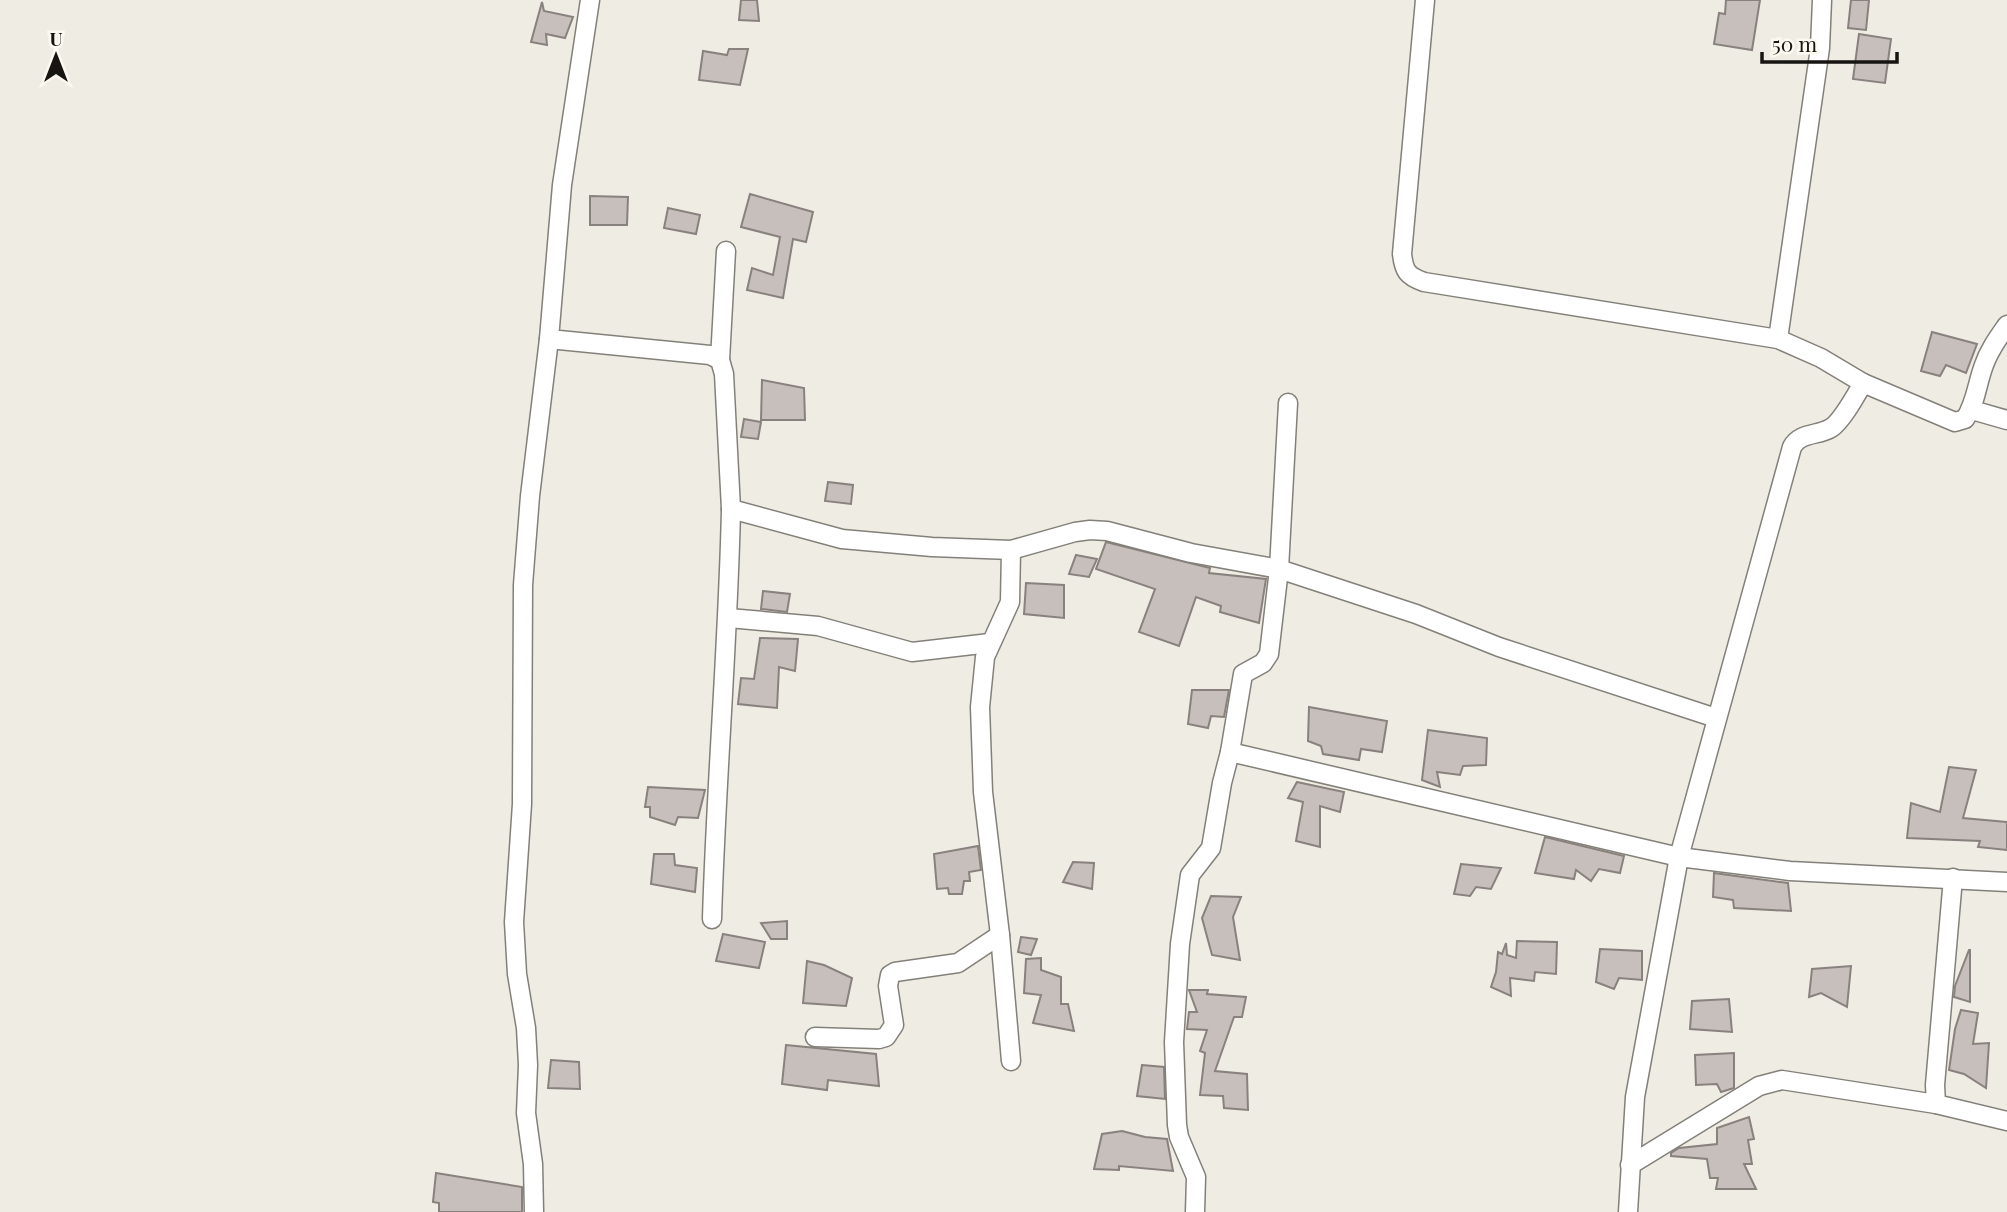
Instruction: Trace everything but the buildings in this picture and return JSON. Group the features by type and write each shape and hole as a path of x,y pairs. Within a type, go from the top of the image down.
{"street":[{"path":"534,1212 533,1164 526,1113 527,1040 516,974 514,922 522,804 523,584 562,186 590,0"},
{"path":"1425,0 1402,254 1404,270 1411,278 1778,339 1821,358 1863,383 1955,422 1965,419 1972,410 1984,365 1992,347 2007,326"},
{"path":"1778,339 1820,48 1822,0"},
{"path":"712,919 729,618 731,509 724,374 720,360 726,251"},
{"path":"549,339 710,355 720,360"},
{"path":"1628,1212 1635,1097 1679,857 1792,447 1801,438 1830,429 1837,423 1863,383"},
{"path":"1195,1212 1196,1177 1179,1137 1177,1125 1174,1042 1180,944 1190,875 1211,848 1243,674 1262,663 1269,654 1279,569 1289,403"},
{"path":"1972,410 2007,420"},
{"path":"731,509 852,541 1011,550 1090,530 1107,531 1191,553 1279,569 1416,614 1513,652 1716,718"},
{"path":"1011,550 1010,602 990,643 983,670 980,708 983,792 1000,935 1011,1061"},
{"path":"729,618 818,626 912,652 990,643"},
{"path":"1230,752 1679,857 1790,871 2007,883"},
{"path":"1936,1104 1935,1085 1953,878"},
{"path":"815,1037 886,1037 894,1025 888,986 890,975 958,963 1000,935"},
{"path":"1630,1165 1759,1086 1772,1081 1782,1080 1936,1104 2007,1121"}]}
